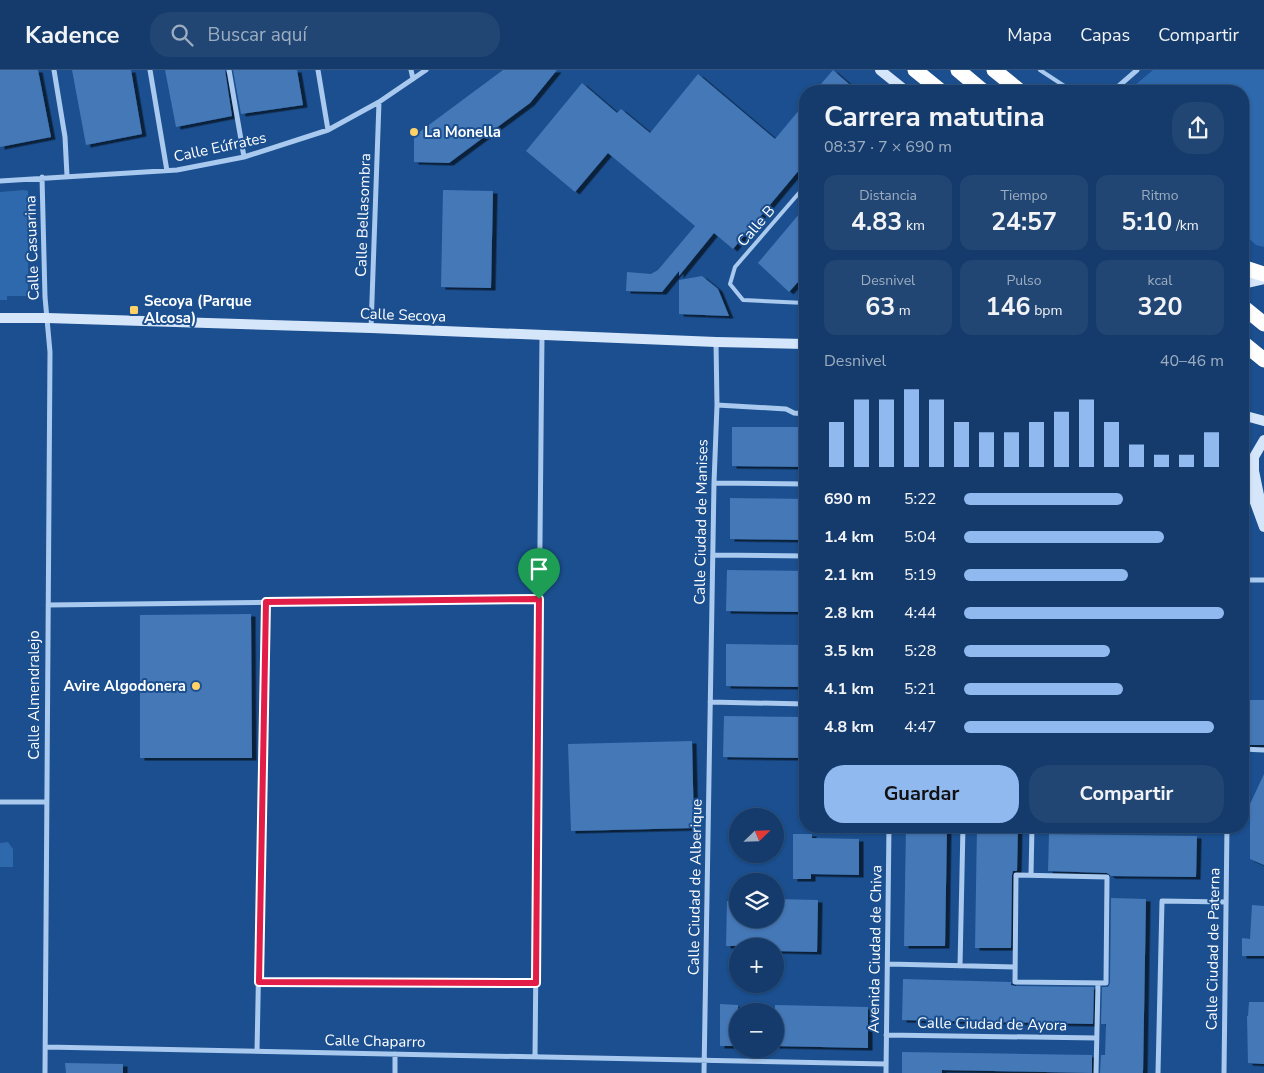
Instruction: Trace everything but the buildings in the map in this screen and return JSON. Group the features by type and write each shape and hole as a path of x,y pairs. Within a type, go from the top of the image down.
{"highway":[{"path":"915,70 933,85"},
{"path":"958,70 976,85"},
{"path":"994,70 1013,85"},
{"path":"1249,312 1264,324"},
{"path":"1249,348 1264,360"}],"main road":[{"path":"880,70 899,85"},
{"name":"Calle Secoya","path":"0,318 371,328 799,344"},
{"path":"1249,417 1264,420"},
{"path":"1264,441 1254,457 1254,471 1264,519"},
{"path":"1249,486 1264,527"}],"street":[{"path":"54,70 65,137 67,176"},
{"path":"150,70 166,171"},
{"path":"229,70 244,157"},
{"path":"318,70 328,130"},
{"path":"412,70 413,79"},
{"name":"Calle Eúfrates","path":"0,181 166,171 244,157 328,130 379,102 426,70"},
{"path":"1120,85 1137,70"},
{"name":"Calle Bellasombra","path":"371,328 379,102"},
{"name":"Calle Casuarina","path":"42,178 47,318"},
{"name":"Calle Almendralejo","path":"46,1073 46,802 50,352 47,318"},
{"path":"535,1057 542,335"},
{"name":"Calle Ciudad de Manises","path":"710,702 717,405 716,342"},
{"path":"717,405 786,409 799,413"},
{"path":"714,483 799,484"},
{"path":"713,555 799,556"},
{"path":"1249,580 1264,580"},
{"path":"48,605 539,599"},
{"path":"257,1051 266,602"},
{"path":"710,702 799,704"},
{"name":"Calle Ciudad de Alberique","path":"704,1073 710,702"},
{"path":"1249,749 1264,750"},
{"path":"0,802 46,802"},
{"name":"Avenida Ciudad de Chiva","path":"886,1073 889,833"},
{"path":"960,966 963,833"},
{"path":"1032,833 1032,875"},
{"name":"Calle Ciudad de Paterna","path":"1224,1073 1227,833"},
{"path":"1016,875 1032,875 1107,877 1106,984 1015,982 1016,875"},
{"path":"1158,1073 1162,901 1226,902"},
{"path":"888,964 1015,967"},
{"path":"259,982 536,983"},
{"path":"1096,1073 1098,983"},
{"name":"Calle Ciudad de Ayora","path":"886,1035 1097,1038"},
{"name":"Calle Chaparro","path":"46,1047 886,1064"},
{"path":"395,1054 395,1073"}],"lane":[{"path":"1040,70 1063,85"},
{"name":"Calle B","path":"799,193 735,267 730,284 743,300 799,303"}],"shaded area":[{"path":"1153,70 1264,70 1264,247 1256,245 1249,239 1249,85 1135,85"},
{"path":"28,191 28,296 7,296 7,300 0,300 0,192"},
{"path":"8,842 13,849 13,867 0,867 0,843"}],"place":[{"name":"La Monella","path":"414,132"},
{"name":"Secoya (Parque Alcosa)","path":"134,310"},
{"name":"Avire Algodonera","path":"196,686"}],"route":[{"path":"539,599 536,983 259,982 266,602 539,599"}]}
